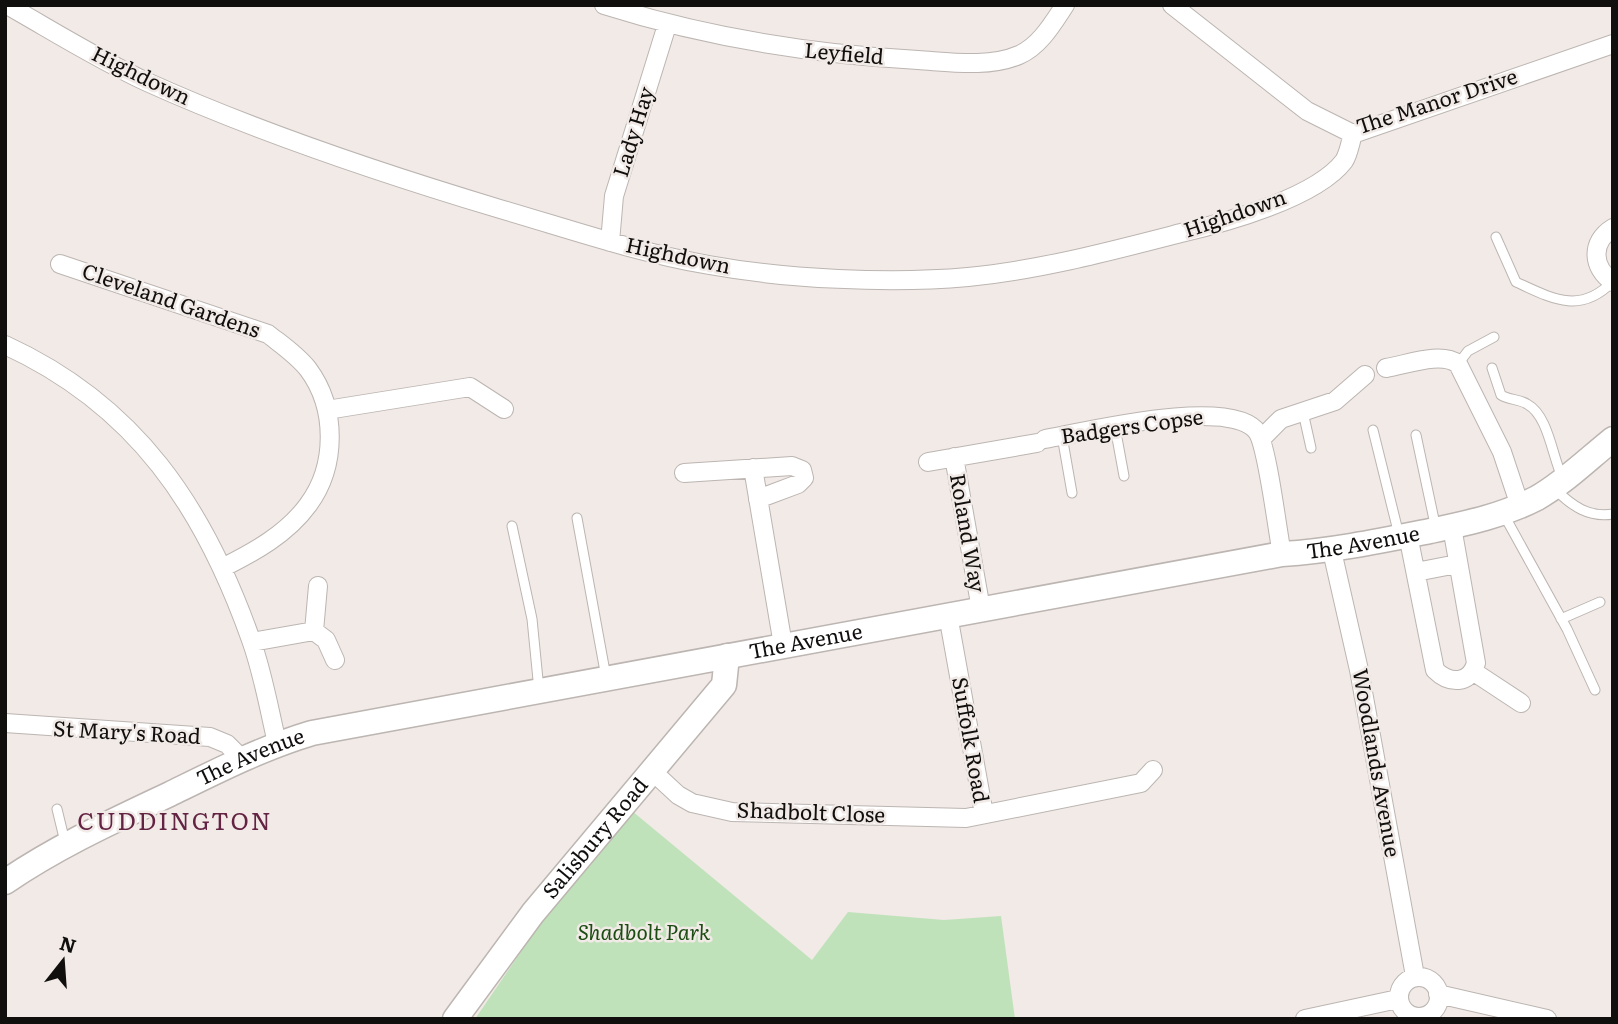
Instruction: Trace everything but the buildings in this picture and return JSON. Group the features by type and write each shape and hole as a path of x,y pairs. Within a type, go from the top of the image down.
{"street":[{"name":"Highdown","path":"7,5 142,80 224,115 422,185 610,242 705,265 769,272 874,279 968,277 1009,272 1177,234 1266,208 1309,186 1339,166 1347,157 1353,134"},
{"name":"Leyfield","path":"604,5 667,25 741,41 813,52 954,62 994,61 1031,48 1066,5"},
{"name":"The Manor Drive","path":"1172,5 1307,111 1353,134 1613,44"},
{"name":"Lady Hay","path":"610,242 614,196 667,25"},
{"path":"1613,228 1600,240 1596,259 1604,276 1613,282"},
{"name":"Cleveland Gardens","path":"60,264 268,334 295,354 309,370 327,410 328,456 322,480 309,504 291,524 256,551 222,568"},
{"path":"5,345 85,390 138,437 168,475 222,568 252,642 277,743"},
{"path":"1386,368 1438,359 1449,359 1458,364 1502,452 1512,510"},
{"path":"1282,554 1261,439 1281,419 1335,401 1365,375"},
{"path":"327,410 470,387 504,409"},
{"name":"Badgers Copse","path":"1048,439 1191,415 1224,415 1248,423 1261,439"},
{"name":"Roland Way","path":"929,461 1048,439"},
{"name":"The Avenue","path":"5,882 65,844 277,743 351,723 1282,554 1332,551 1444,528 1512,510 1559,484 1613,439"},
{"name":"Roland Way","path":"954,457 981,609"},
{"path":"684,473 792,466 799,467 804,474 798,484 758,499"},
{"path":"753,468 783,645"},
{"path":"1404,536 1416,572 1435,670 1442,677 1453,681 1466,679 1474,672 1476,663 1457,564 1444,528"},
{"name":"Woodlands Avenue","path":"1332,551 1359,670 1415,976"},
{"path":"1416,572 1457,564"},
{"path":"314,631 318,586"},
{"name":"Suffolk Road","path":"948,615 984,814 1141,783 1153,770"},
{"path":"252,642 314,631 326,640 335,660"},
{"name":"Salisbury Road","path":"455,1019 533,913 724,685 727,656"},
{"path":"1474,672 1521,704"},
{"name":"St Mary's Road","path":"5,723 210,737 227,744 242,759"},
{"name":"Shadbolt Close","path":"651,770 678,795 692,803 732,812 965,817 984,814"},
{"path":"1415,976 1434,983 1438,994 1437,1006 1429,1015 1412,1018 1401,1007 1398,999 1400,988 1415,976"},
{"path":"1438,994 1547,1019"},
{"path":"1305,1019 1398,999"}],"lane":[{"path":"1496,237 1516,282 1556,301 1576,302 1605,290 1613,282"},
{"path":"1458,364 1468,351 1494,337"},
{"path":"1492,368 1501,395 1526,403 1541,417 1550,437 1559,484 1577,508 1590,513 1613,514"},
{"path":"1303,412 1311,448"},
{"path":"1115,427 1124,475"},
{"path":"1373,430 1404,536"},
{"path":"1416,435 1444,528"},
{"path":"1048,439 1072,494"},
{"path":"1512,510 1595,691"},
{"path":"577,518 606,677"},
{"path":"512,526 532,619 540,690"},
{"path":"1561,619 1600,602"},
{"path":"57,809 65,844"}],"green space":[{"name":"Shadbolt Park","path":"632,811 812,960 848,912 944,920 1001,916 1015,1019 475,1019 546,915"}],"district":[{"name":"CUDDINGTON","path":"175,822"}]}
